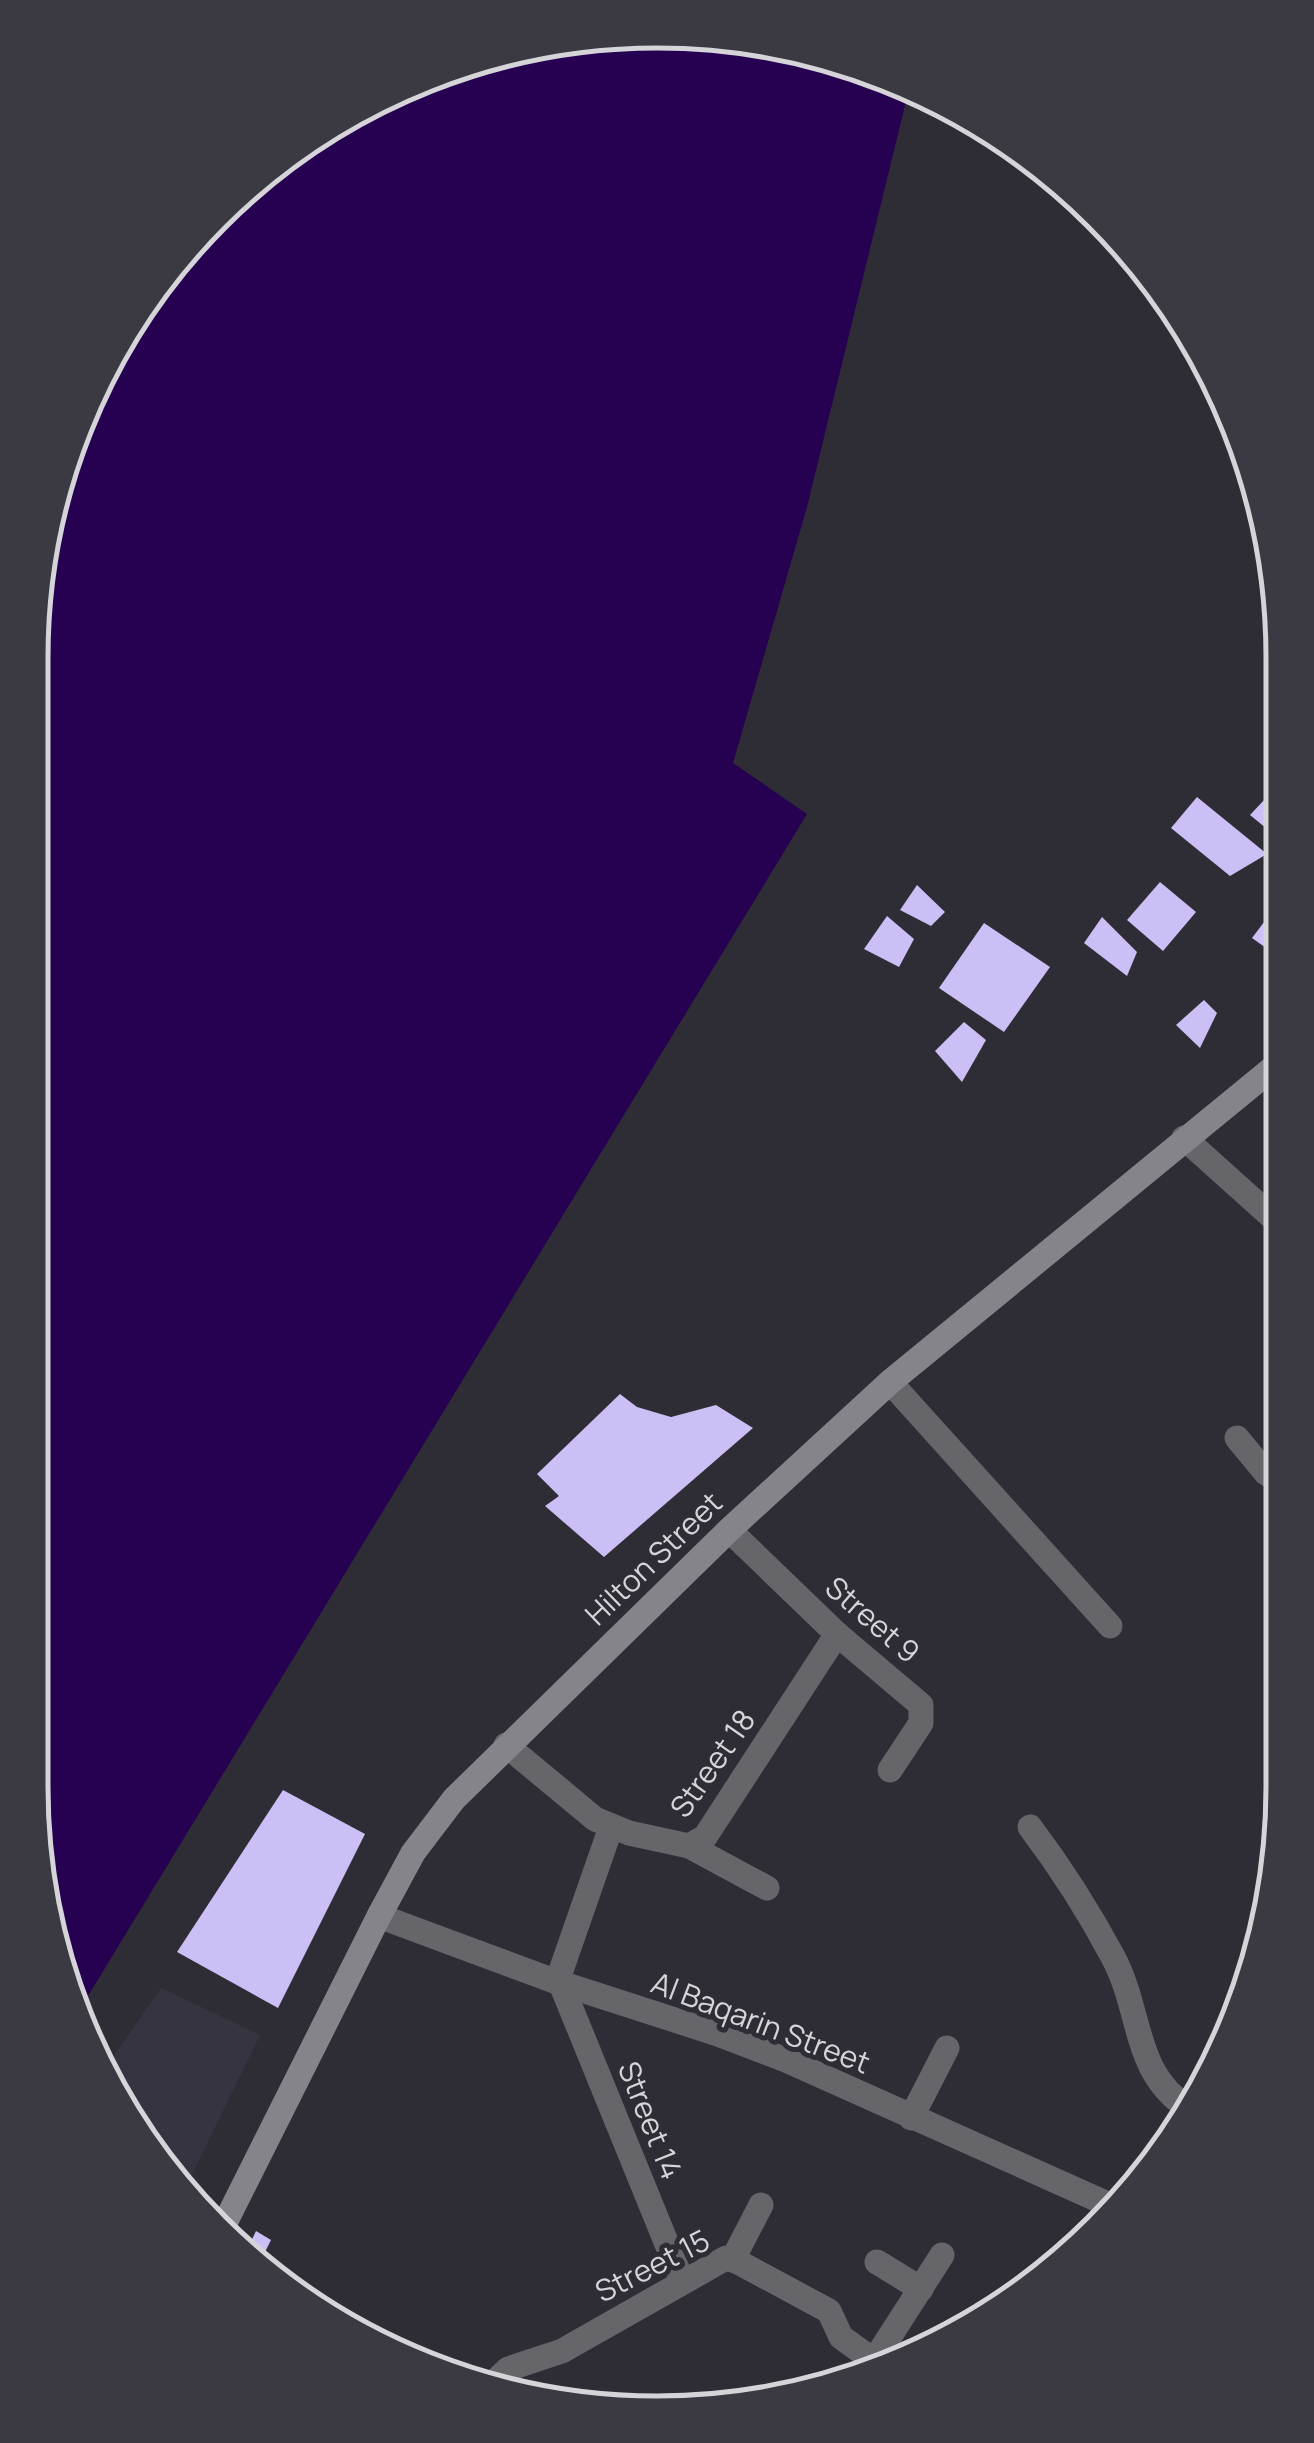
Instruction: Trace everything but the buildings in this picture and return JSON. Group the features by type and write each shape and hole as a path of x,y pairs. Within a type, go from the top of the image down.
{"main road":[{"name":"Hilton Street","path":"227,2218 379,1916 424,1840 454,1799 729,1530 890,1382 1266,1073"}],"street":[{"path":"1184,1138 1266,1212"},
{"path":"890,1382 1110,1626"},
{"path":"1237,1438 1266,1473"},
{"name":"Street 9","path":"729,1530 837,1634 921,1704 921,1724 890,1770"},
{"name":"Street 18","path":"506,1745 595,1819 610,1827 689,1846 705,1837 837,1634"},
{"path":"558,1983 610,1827"},
{"path":"1030,1827 1114,1960 1128,1990 1142,2051 1154,2076 1178,2102"},
{"path":"689,1846 767,1888"},
{"name":"Al Baqarin Street","path":"379,1916 558,1983 769,2054 1102,2202"},
{"name":"Street 14","path":"558,1983 682,2281"},
{"path":"911,2118 947,2048"},
{"path":"733,2259 761,2205"},
{"path":"887,2350 942,2254"},
{"name":"Street 15","path":"501,2375 508,2369 562,2351 719,2261 733,2259 829,2311 836,2332 869,2357"},
{"path":"877,2262 921,2289"}],"shaded area":[{"path":"617,49 737,53 815,68 906,101 807,507 733,763 807,814 86,1999 59,1905 49,1826 49,617 68,499 110,387 173,286 226,226 286,173 387,110 461,80 538,59"},
{"path":"161,1988 260,2035 190,2178 150,2125 112,2059"}]}
